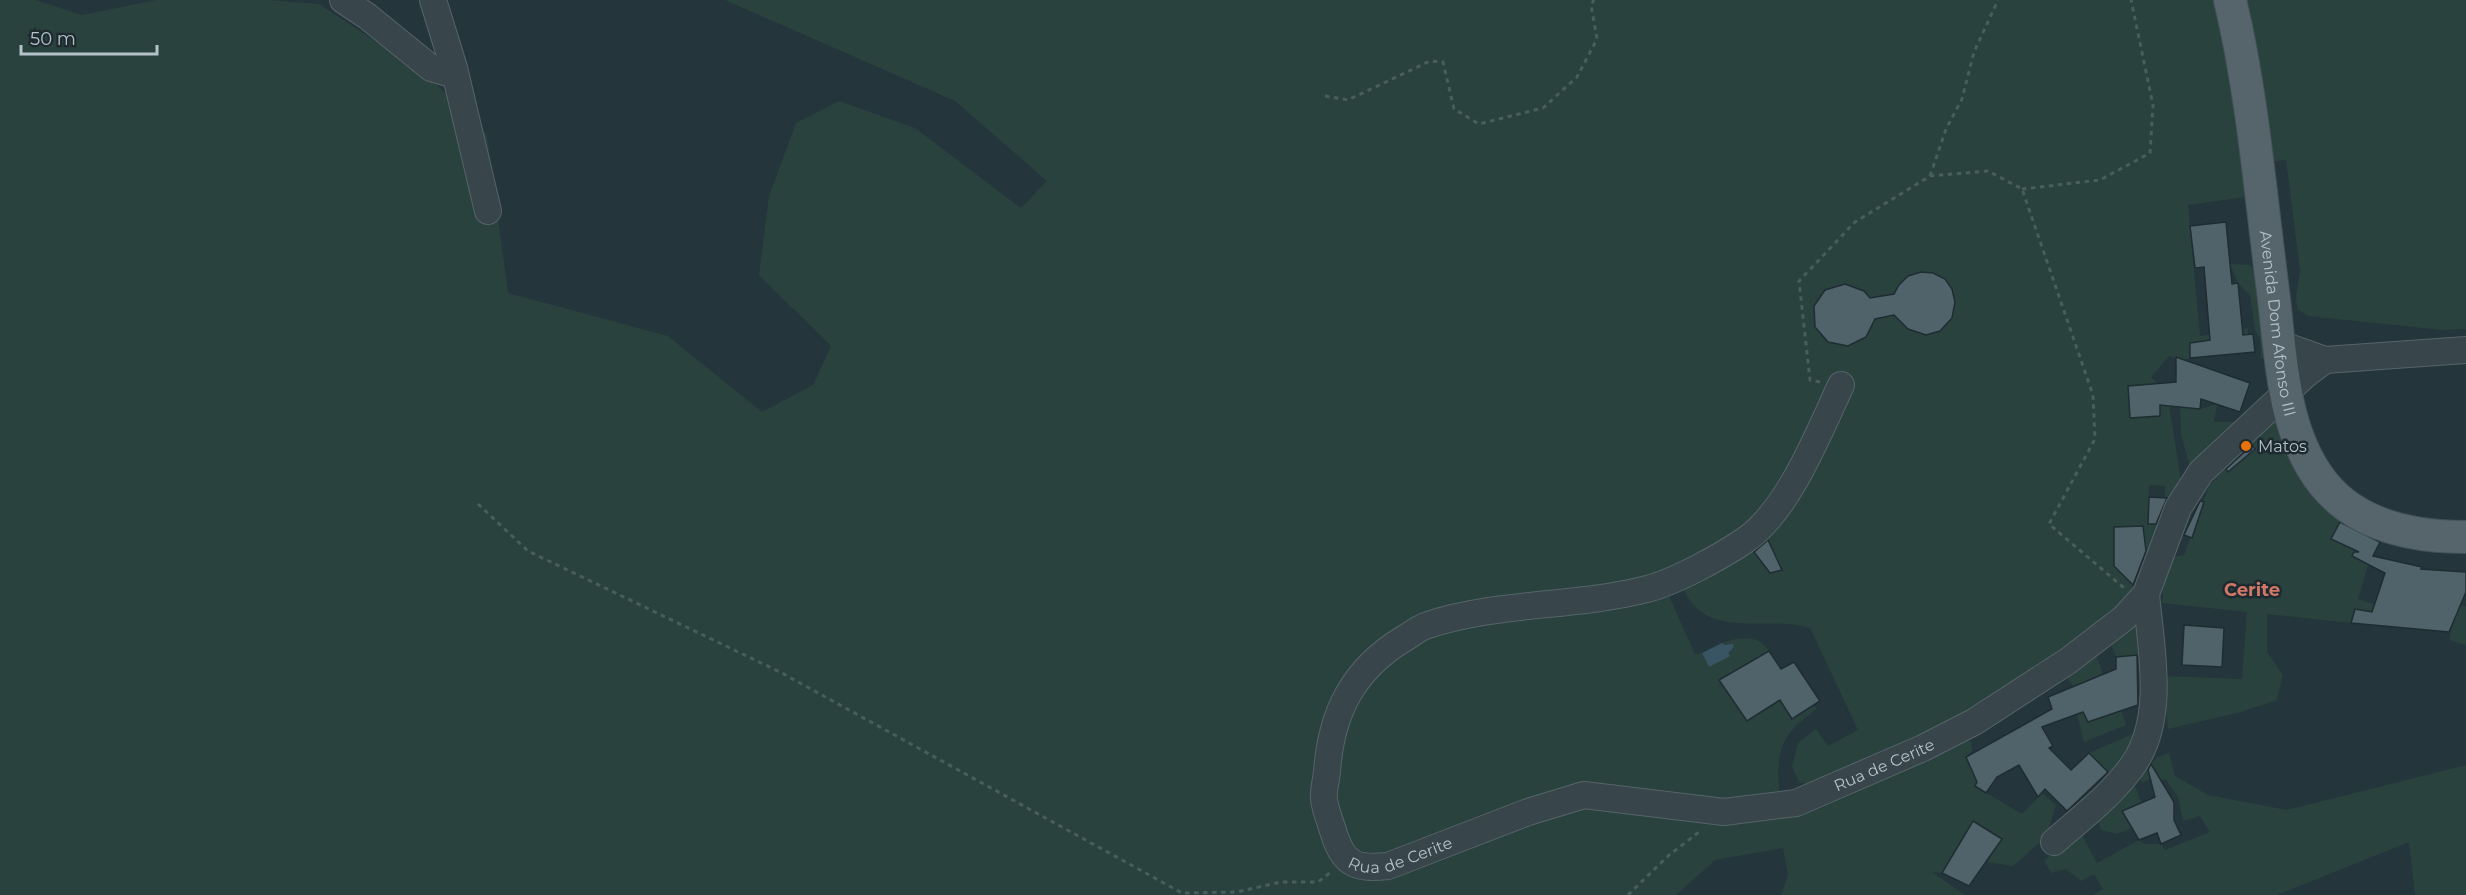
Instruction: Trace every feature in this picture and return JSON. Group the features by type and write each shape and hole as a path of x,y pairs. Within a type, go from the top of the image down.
{"main road":[{"name":"Avenida Dom Afonso III","path":"2230,0 2249,112 2287,393 2294,425 2308,462 2322,483 2347,507 2364,517 2410,533 2466,537"}],"street":[{"path":"343,0 367,16 431,68 455,75"},
{"path":"432,0 455,75 488,211"},
{"path":"2280,344 2325,360 2466,350"},
{"name":"Rua de Cerite","path":"1841,385 1814,443 1781,501 1764,525 1745,540 1649,589 1491,612 1427,625 1391,647 1362,672 1339,709 1329,744 1324,799 1336,840 1348,861 1364,868 1388,866 1528,812 1584,795 1724,812 1796,803 1923,748 1974,722 2068,661 2124,618 2143,598 2187,492 2201,472 2305,375 2325,360"},
{"name":"Rua de Cerite","path":"2054,842 2110,792 2134,765 2145,740 2152,708 2153,670 2143,598"}],"path":[{"path":"1325,96 1348,100 1430,61 1443,62 1454,109 1479,124 1543,108 1576,77 1596,39 1591,5 1594,0"},
{"path":"1930,176 1946,129 1962,99 1974,51 1998,0"},
{"path":"1841,385 1809,380 1799,281 1855,222 1930,176 1988,171 2022,189 2100,180 2150,153 2153,105 2131,0"},
{"path":"2022,189 2093,395 2096,439 2049,524 2143,598"},
{"path":"478,504 528,551 780,672 1182,893 1237,892 1281,882 1318,882 1348,861"},
{"path":"1628,895 1668,856 1724,812"}],"green space":[{"path":"0,0 35,0 82,15 156,0 268,0 319,4 427,75 487,135 508,293 668,336 762,412 813,385 831,346 759,275 769,196 796,123 839,101 915,128 1021,208 1047,181 955,101 725,0 2214,0 2228,55 2246,197 2188,205 2200,336 2248,328 2248,334 2226,336 2226,340 2191,343 2190,359 2176,359 2169,356 2151,377 2158,384 2128,386 2131,418 2160,416 2159,394 2168,397 2181,482 2169,498 2165,498 2165,486 2149,485 2148,524 2168,525 2149,572 2144,535 2136,526 2114,527 2114,566 2139,590 2056,655 1991,701 1929,733 1809,785 1799,782 1792,767 1798,743 1816,729 1828,746 1858,730 1810,628 1793,624 1721,621 1706,615 1693,605 1683,588 1669,596 1695,654 1702,653 1709,667 1734,647 1723,645 1722,643 1728,641 1742,638 1754,639 1769,651 1747,721 1780,700 1792,718 1814,705 1817,709 1795,727 1783,746 1778,768 1780,796 1758,795 1775,820 1968,740 1971,742 1972,751 1966,757 1985,769 1976,785 1978,788 2022,814 2042,793 2056,805 2048,831 2051,833 2013,866 1987,862 2002,839 1973,822 1960,843 1969,850 1951,860 1942,873 1932,872 1965,895 1781,895 1788,875 1783,848 1715,860 1676,895 0,895","holes":["1767,537 1782,570 1770,573 1751,547"]},
{"path":"2241,0 2466,0 2466,329 2442,330 2308,316 2297,309 2296,296 2300,271 2286,160 2265,162"},
{"path":"2230,264 2249,265 2259,271 2270,356 2261,358 2260,340 2255,329 2250,295 2238,283"},
{"path":"2217,404 2214,422 2243,422 2190,467 2181,434 2180,407 2200,409"},
{"path":"2277,419 2343,516 2331,539 2359,552 2356,558 2368,565 2358,599 2382,607 2461,605 2466,607 2466,645 2449,640 2454,620 2408,615 2398,628 2391,627 2393,615 2356,609 2351,623 2267,614 2267,652 2283,675 2277,700 2241,712 2168,729 2163,676 2242,679 2247,612 2162,603 2166,559 2184,555 2209,486 2225,468 2229,472 2255,449 2245,438 2256,427"},
{"path":"2141,616 2142,655 2116,657 2109,640"},
{"path":"2095,650 2103,675 2074,687 2063,673"},
{"path":"2121,709 2126,725 2084,742 2077,715 2083,712 2089,722"},
{"path":"2137,732 2113,777 2089,753"},
{"path":"2169,753 2175,776 2208,795 2287,810 2466,765 2466,895 2415,895 2409,842 2277,895 2094,895 2103,889 2094,874 2081,881 2066,869 2051,873 2044,861 2079,829 2097,863 2139,840 2144,844 2161,844 2165,850 2210,832 2200,816 2183,821 2178,797 2166,780 2150,779 2142,783 2138,775 2158,757"},
{"path":"2133,780 2141,802 2122,811 2132,828 2117,834 2101,830 2096,814"}],"water":[{"path":"1722,643 1724,645 1733,644 1734,647 1728,653 1730,656 1709,667 1702,653"}],"building":[{"path":"2226,222 2232,284 2238,283 2243,335 2253,334 2255,352 2190,358 2190,343 2210,340 2204,267 2195,268 2190,226"},
{"path":"1921,272 1933,273 1945,279 1952,289 1955,302 1952,318 1940,331 1926,335 1908,329 1894,315 1875,319 1866,337 1848,346 1828,342 1815,327 1814,306 1825,290 1845,284 1864,291 1870,298 1894,294 1908,276"},
{"path":"2176,357 2250,383 2240,412 2201,399 2200,409 2160,405 2160,416 2130,418 2128,386 2176,382"},
{"path":"2252,445 2255,449 2228,472 2226,469"},
{"path":"2149,497 2167,498 2156,524 2148,524"},
{"path":"2200,501 2204,502 2192,538 2184,535"},
{"path":"2340,522 2380,542 2373,556 2422,567 2421,569 2466,572 2466,592 2449,632 2351,623 2355,609 2372,612 2385,573 2352,556 2354,552 2359,552 2331,539"},
{"path":"2143,526 2146,551 2133,585 2114,566 2114,527"},
{"path":"1768,540 1782,570 1770,573 1754,552"},
{"path":"2184,625 2224,628 2222,667 2182,665"},
{"path":"1769,651 1781,669 1794,662 1820,701 1792,719 1780,700 1747,721 1719,680"},
{"path":"2137,655 2138,705 2088,722 2083,712 2042,727 2053,746 2049,748 2071,770 2089,753 2108,772 2067,811 2045,789 2038,797 2019,765 1997,777 1986,793 1975,786 1977,782 1966,757 2052,709 2048,697 2116,669 2116,657"},
{"path":"2151,764 2174,802 2174,820 2181,835 2161,844 2157,833 2139,840 2122,811 2155,797 2148,770"},
{"path":"1973,821 2002,839 1969,886 1942,873"}],"place":[{"name":"Matos","path":"2246,446"}],"district":[{"name":"Cerite","path":"2252,590"}]}
